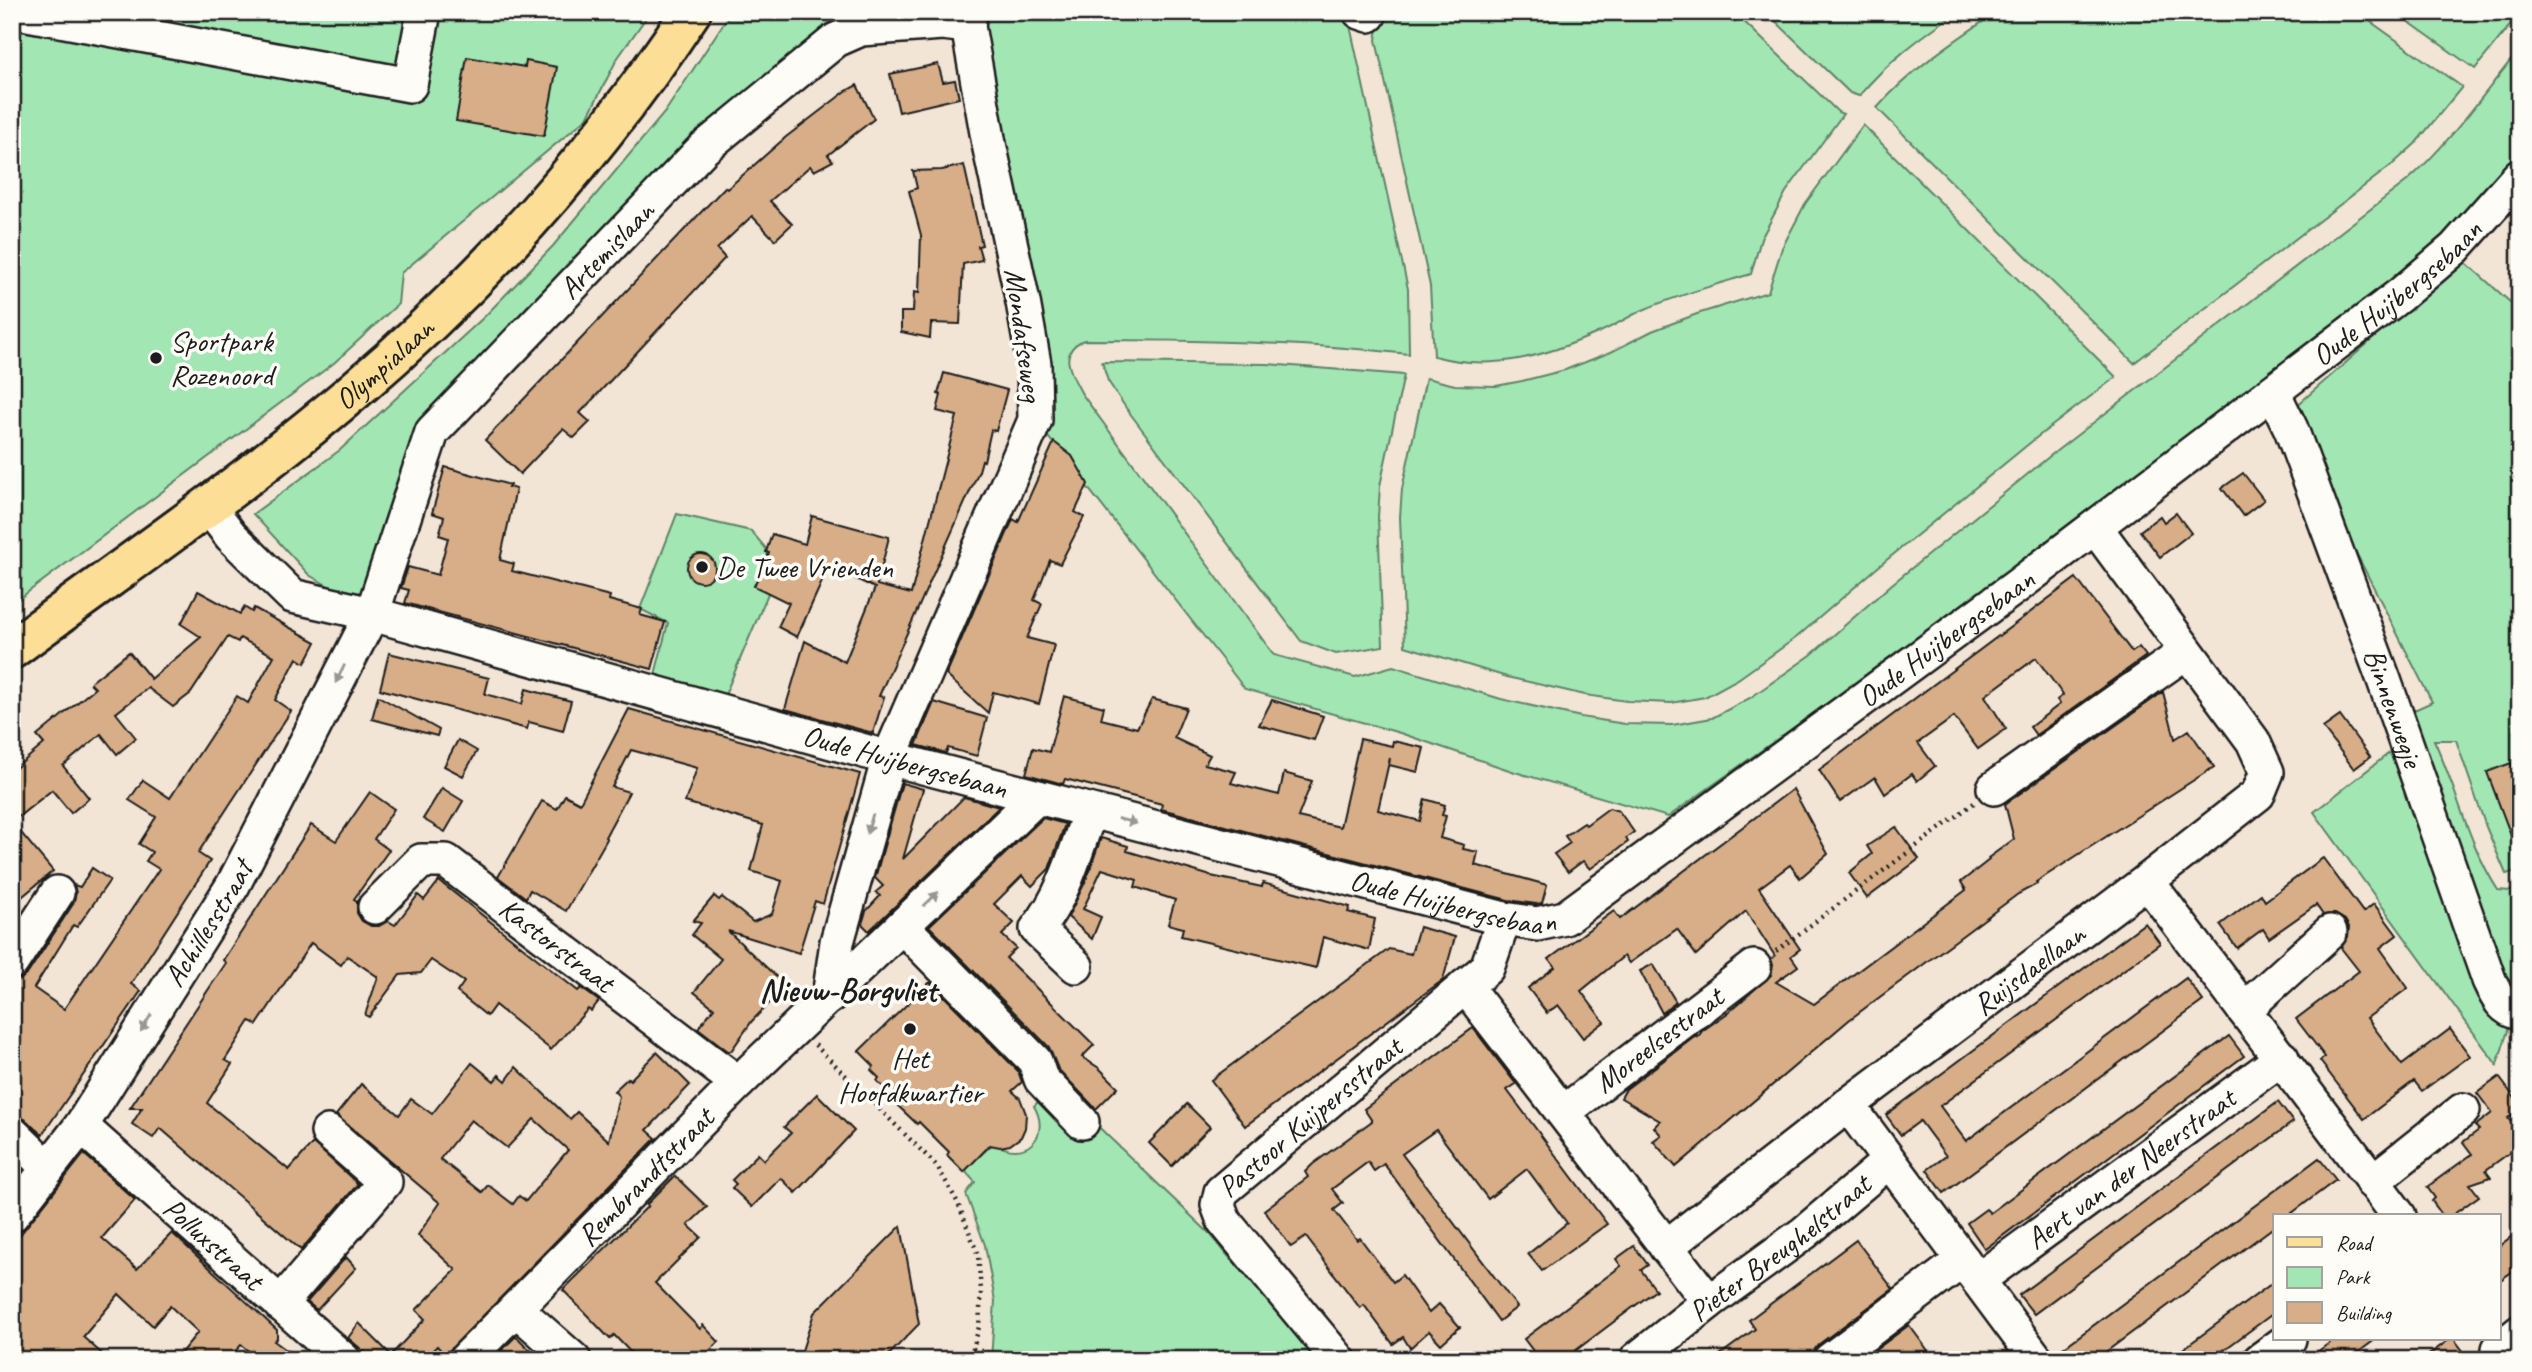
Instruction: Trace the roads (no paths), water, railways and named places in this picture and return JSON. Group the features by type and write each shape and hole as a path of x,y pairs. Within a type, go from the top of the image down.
{"main road":[{"name":"Olympialaan","path":"12,649 276,454 355,390 445,307 559,184 651,68 691,12"}],"street":[{"path":"18,12 410,85 424,12"},
{"name":"Artemislaan","path":"372,614 432,432 703,149 836,40 861,29 969,19"},
{"name":"Mondafseweg","path":"889,758 1035,420 1032,351 989,144 969,19"},
{"name":"Oude Huijbergsebaan","path":"207,505 231,536 292,596 372,614 1090,811 1504,919 1537,924 1565,918 2095,527 2273,392 2400,295 2455,248 2520,175"},
{"name":"Binnenwegje","path":"2273,392 2291,429 2384,680 2489,979 2499,1001 2511,1012 2520,1013"},
{"name":"Ruijsdaellaan","path":"1665,1247 2258,794 2267,772 2253,741 2095,527"},
{"name":"Achillesstraat","path":"12,1215 81,1126 233,885 372,614"},
{"path":"1994,788 2186,652"},
{"path":"829,997 837,942 889,758"},
{"name":"Rembrandtstraat","path":"465,1360 738,1083 1037,797"},
{"path":"1076,966 1037,929 1045,919 1071,867 1090,811"},
{"name":"Kastorstraat","path":"375,907 421,861 446,861 738,1083"},
{"path":"2147,881 2397,1214"},
{"path":"12,962 57,893"},
{"name":"Pastoor Kuijpersstraat","path":"1339,1360 1224,1221 1218,1205 1221,1192 1487,968 1504,919"},
{"path":"902,926 1035,1061 1041,1079 1082,1122"},
{"path":"2244,1010 2330,932"},
{"name":"Moreelsestraat","path":"1564,1112 1754,967"},
{"name":"Moreelsestraat","path":"1465,986 1709,1302"},
{"name":"Aert van der Neerstraat","path":"1830,1360 1971,1270 2282,1058"},
{"path":"1848,1105 2037,1360"},
{"path":"2372,1182 2463,1110"},
{"name":"Polluxstraat","path":"81,1126 344,1360"},
{"path":"280,1304 385,1182 328,1132"},
{"path":"12,1133 48,1168"},
{"name":"Pieter Breughelstraat","path":"1636,1360 1709,1302 1804,1233 1889,1161"},
{"path":"516,1309 574,1360"},
{"path":"2260,1360 2288,1340"}],"place":[{"name":"Sportpark Rozenoord","path":"156,358"},
{"name":"De Twee Vrienden","path":"702,567"},
{"name":"Het Hoofdkwartier","path":"910,1029"}],"district":[{"name":"Nieuw-Borgvliet","path":"848,990"}]}
